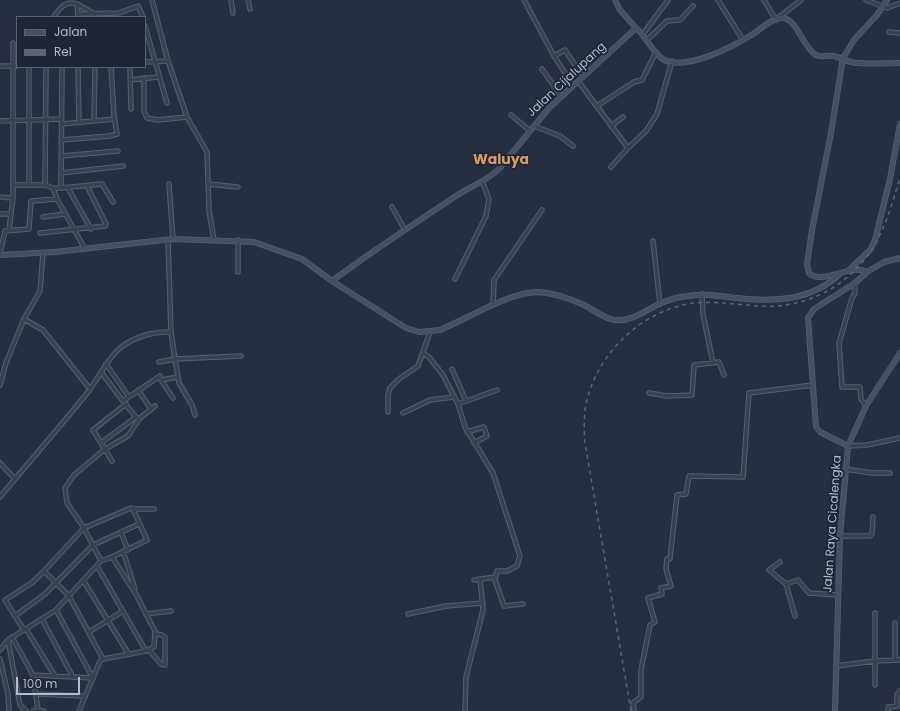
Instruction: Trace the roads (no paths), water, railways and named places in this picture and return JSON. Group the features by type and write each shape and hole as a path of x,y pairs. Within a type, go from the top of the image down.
{"street":[{"path":"152,0 168,61 187,117 207,152 209,211 214,240"},
{"path":"231,0 233,13"},
{"path":"248,0 250,9"},
{"path":"524,0 554,56 573,85"},
{"path":"615,0 620,10 643,34 656,52 664,60 672,62 706,57 743,40 776,19 801,0"},
{"path":"643,34 668,0"},
{"path":"718,0 743,40"},
{"path":"764,0 776,19"},
{"path":"866,0 889,8 900,3"},
{"path":"841,274 812,276 809,273 807,264 843,58 854,40 883,7 887,0"},
{"path":"54,16 57,10 65,4 77,4 95,16"},
{"path":"77,4 78,15 111,15 138,6 143,16"},
{"path":"648,40 667,21 680,20 694,6"},
{"path":"126,11 127,16"},
{"path":"776,19 784,18 790,21 815,55 843,58 857,62 900,63"},
{"name":"Jalan Cijalupang","path":"332,281 454,196 493,174 506,162 533,125 561,96 636,28"},
{"path":"146,30 167,103"},
{"path":"889,32 900,33"},
{"path":"13,43 15,66 13,198 9,230 5,233 0,254 43,253 170,240 238,240 258,243 297,256 396,323 414,331 430,332 440,330 493,305 538,292 575,301 604,317 615,320 630,319 660,304 688,296 702,294 782,300 810,294 829,284 841,274 848,271 862,269 867,272"},
{"path":"554,56 565,50 583,77"},
{"path":"597,106 634,82 642,80 656,52"},
{"path":"146,62 168,61"},
{"path":"611,167 646,131 657,114 672,62"},
{"path":"0,66 15,66"},
{"path":"29,68 29,185"},
{"path":"45,185 46,68"},
{"path":"61,188 62,68"},
{"path":"78,68 79,122"},
{"path":"94,120 95,68"},
{"path":"62,140 115,135 117,133 114,119 111,68"},
{"path":"130,68 131,109"},
{"path":"542,69 561,96"},
{"path":"130,80 159,77"},
{"path":"144,78 144,111 147,118 158,120 187,117"},
{"path":"578,81 628,148"},
{"path":"511,115 529,130"},
{"path":"611,126 623,116"},
{"path":"0,121 61,119"},
{"path":"62,124 114,119"},
{"path":"848,271 870,250 875,240 890,179 900,124"},
{"path":"533,125 560,136 573,146"},
{"path":"61,156 118,151"},
{"path":"61,173 123,166"},
{"path":"455,279 486,216 489,199 482,181"},
{"path":"13,185 45,185 53,188 68,188 102,184 113,202"},
{"path":"169,184 172,332 175,359 178,377 195,416"},
{"path":"208,184 238,187"},
{"path":"40,233 104,227 106,224 87,186"},
{"path":"53,188 65,214 85,249"},
{"path":"68,188 91,229"},
{"path":"0,197 13,198"},
{"path":"9,230 29,229 32,200 57,198"},
{"path":"392,208 405,230"},
{"path":"493,305 493,282 542,210"},
{"path":"0,214 11,214"},
{"path":"43,217 65,214"},
{"path":"238,240 238,272"},
{"path":"653,241 660,304"},
{"path":"0,385 6,363 24,319 40,291 43,253"},
{"path":"900,258 884,262 867,272 855,283 814,309 809,314 815,422 817,429 838,443 848,446 867,445 900,438"},
{"path":"855,283 855,293 852,298 847,320 845,321 839,343 842,387 860,387 861,398 866,406"},
{"path":"688,290 688,296"},
{"path":"702,294 703,314 712,362"},
{"path":"24,319 43,330 90,389"},
{"path":"0,497 14,478 62,424 90,389 106,364 120,348 132,340 152,334 172,332"},
{"path":"388,412 388,395 390,388 399,379 416,368 430,332"},
{"path":"423,353 429,357 439,370 458,404 468,432 493,474 520,556 517,566 507,571 497,571 494,577 504,606 524,604"},
{"name":"Jalan Raya Cicalengka","path":"835,711 837,595 840,536 848,446 866,406 900,353"},
{"path":"159,362 175,359 241,356"},
{"path":"650,394 692,396 693,366 720,362 724,375"},
{"path":"106,364 129,397"},
{"path":"452,369 466,400"},
{"path":"101,372 137,418"},
{"path":"112,461 94,433 94,428 129,397 160,376"},
{"path":"173,398 161,380 178,377"},
{"path":"634,711 633,703 641,697 641,670 650,625 655,622 648,598 662,594 661,588 671,586 666,569 667,559 670,559 677,495 686,494 689,476 743,477 749,393 813,386"},
{"path":"138,390 151,409"},
{"path":"458,404 497,390"},
{"path":"403,413 430,400 454,398"},
{"path":"101,443 155,406"},
{"path":"101,561 84,528 67,502 65,488 74,476 105,449 128,436 137,418"},
{"path":"468,432 484,427 488,436 474,443"},
{"path":"0,463 14,478"},
{"path":"845,469 872,473 890,473"},
{"path":"55,676 5,600 33,582 84,528 128,508 154,509"},
{"path":"0,650 12,637 56,610 101,561 128,550 147,540 133,509"},
{"path":"840,536 870,536 872,533 873,517"},
{"path":"15,616 45,594 93,545 139,524"},
{"path":"121,532 128,550"},
{"path":"123,552 136,594"},
{"path":"79,711 84,696 103,659 128,653 147,651 154,647 156,634 136,594 112,557"},
{"path":"780,562 769,570 786,584 795,616"},
{"path":"97,566 147,651 162,665 165,665 165,638 162,635 156,634"},
{"path":"44,571 69,596 103,659"},
{"path":"474,580 494,577"},
{"path":"465,711 466,677 483,610 480,579"},
{"path":"83,580 128,653"},
{"path":"786,584 798,580 809,593 837,595"},
{"path":"408,614 446,606 483,603"},
{"path":"56,610 93,678"},
{"path":"89,632 122,610"},
{"path":"146,614 171,612"},
{"path":"875,613 875,685"},
{"path":"42,619 73,677"},
{"path":"836,666 875,661 898,660 895,624"},
{"path":"12,637 33,675 38,710"},
{"path":"8,640 20,705 26,711"},
{"path":"0,659 8,694 9,711"},
{"path":"33,675 93,678"},
{"path":"898,711 897,695 900,691"},
{"path":"36,694 84,696"},
{"path":"888,711 888,707 897,706"},
{"path":"33,711 44,711"}],"railway":[{"path":"631,711 585,443 585,410 590,390 598,372 622,339 655,315 674,307 694,303 780,306 810,299 837,285 851,274 862,262 879,238 900,178"}],"district":[{"name":"Waluya","path":"501,160"}]}
